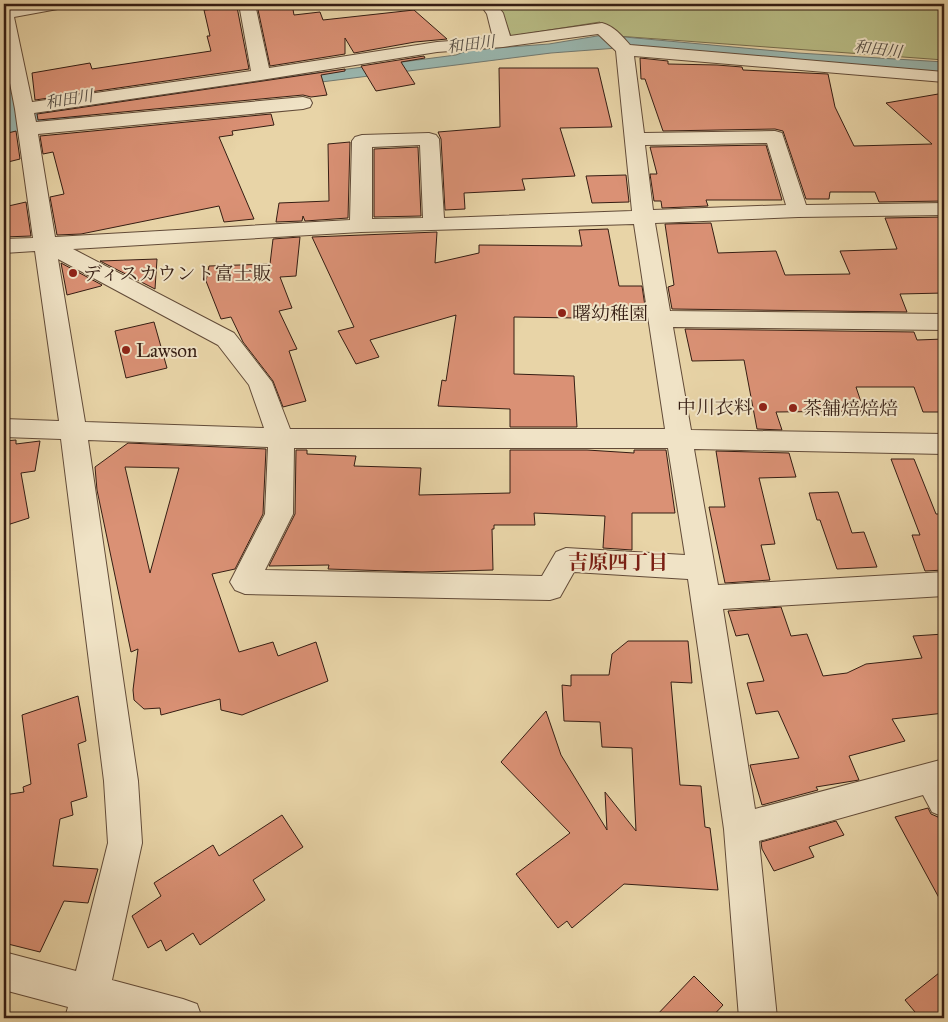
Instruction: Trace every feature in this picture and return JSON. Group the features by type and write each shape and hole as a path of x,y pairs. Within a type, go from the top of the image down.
{"street":[{"path":"57,4 4,13 24,109 45,243 73,429 121,781 125,843 87,1006"},
{"path":"247,4 261,76"},
{"path":"488,4 495,13 503,42"},
{"path":"24,109 261,76 437,47 503,42 602,28 625,50 643,216 706,598 740,828 758,1018"},
{"path":"625,50 944,77"},
{"path":"27,129 303,103"},
{"path":"636,139 775,137 798,211"},
{"path":"362,226 362,141 429,139 434,224"},
{"path":"4,246 362,226 798,211 944,209"},
{"path":"45,243 226,339 260,382 281,438 279,514 245,582 550,588 566,560 701,568"},
{"path":"660,319 944,322"},
{"path":"4,428 281,438 680,439 944,444"},
{"path":"706,598 944,584"},
{"path":"740,828 940,784"},
{"path":"4,971 87,1006 183,1018"}],"green space":[{"path":"498,4 944,4 944,60 603,35 600,22 511,36"}],"water":[{"path":"603,35 798,53 944,62 944,73 631,47 551,53 163,102 4,130 4,116 109,100 456,55 469,50 549,44"}],"building":[{"path":"292,4 294,15 320,12 323,20 414,10 447,39 415,42 354,53 345,38 345,54 270,66 257,5"},
{"path":"237,7 249,69 35,100 32,73 90,63 92,69 211,51 207,36 210,36 204,10"},
{"path":"424,56 425,58 401,62 415,84 376,91 361,66"},
{"path":"640,58 668,61 668,64 717,65 742,67 743,70 828,74 835,107 854,146 932,144 886,103 944,93 944,201 879,202 875,192 830,192 829,199 806,199 783,131 775,129 663,131 645,79 641,79"},
{"path":"499,68 598,68 612,127 560,128 575,176 522,179 525,190 464,193 465,209 445,210 441,139 438,132 500,127"},
{"path":"345,69 345,71 321,75 327,95 311,97 303,95 38,120 37,114"},
{"path":"271,114 274,125 232,131 233,135 219,137 254,219 224,222 219,206 81,234 57,235 50,197 64,194 53,152 43,154 40,136"},
{"path":"16,131 20,159 4,163 4,134"},
{"path":"350,142 348,218 305,221 303,216 302,221 276,222 279,203 329,201 328,144"},
{"path":"766,145 782,200 706,200 708,206 662,208 661,201 654,201 650,174 657,174 650,147"},
{"path":"418,147 421,216 374,217 374,149"},
{"path":"626,175 629,202 592,203 586,176"},
{"path":"26,202 31,236 4,237 4,207"},
{"path":"944,217 944,293 900,294 907,312 672,309 668,287 674,285 665,224 711,223 718,253 776,251 785,275 850,274 840,251 897,249 885,218"},
{"path":"608,229 619,286 642,286 646,313 639,313 640,319 514,317 514,374 574,376 577,427 510,427 510,409 438,406 442,380 446,381 456,315 370,340 379,357 356,364 338,331 354,327 312,237 437,232 435,263 479,253 479,245 582,246 579,230"},
{"path":"300,237 296,276 280,277 292,308 279,311 297,349 289,351 306,401 283,407 273,381 243,342 231,317 221,319 206,281 209,266 270,264 273,239"},
{"path":"157,259 155,289 100,261"},
{"path":"61,263 102,285 67,295"},
{"path":"154,322 167,368 126,378 115,331"},
{"path":"685,329 914,332 917,340 944,339 944,412 923,412 914,387 856,387 864,411 776,412 782,430 757,429 744,360 692,361"},
{"path":"16,440 16,444 40,441 35,471 21,473 29,518 4,526 4,441"},
{"path":"128,443 266,449 263,514 235,569 212,574 239,652 273,642 278,656 316,642 328,681 242,715 221,710 220,699 161,715 160,708 144,709 134,700 133,690 138,649 131,652 97,490 95,467","holes":["125,467 179,468 150,573"]},
{"path":"296,450 307,450 307,454 356,456 354,466 421,468 419,495 510,493 510,450 587,450 634,453 634,450 666,450 675,513 632,513 632,550 603,548 605,516 534,513 535,525 494,525 494,529 492,529 493,570 422,572 328,569 329,565 269,566 295,514"},
{"path":"716,451 789,453 796,477 759,478 775,544 761,545 770,580 725,583 709,507 725,507"},
{"path":"891,459 914,459 936,514 944,514 944,570 925,571 912,535 920,535"},
{"path":"838,492 852,533 864,532 877,567 837,569 820,520 817,520 809,493"},
{"path":"781,607 791,636 807,634 823,676 847,673 866,664 922,658 913,636 944,634 944,713 892,719 905,741 849,756 859,780 816,787 818,790 762,805 750,765 799,758 778,711 756,714 747,683 764,681 748,634 736,636 728,611"},
{"path":"628,641 688,641 692,683 671,682 680,785 701,786 705,827 710,828 718,890 624,884 572,928 567,921 558,928 516,874 570,833 501,762 546,711 561,755 607,830 605,792 636,831 632,748 602,747 600,722 564,721 562,685 571,686 571,675 609,675 612,654"},
{"path":"78,696 86,741 78,744 87,797 71,802 73,815 60,819 53,866 98,869 88,903 64,901 40,952 4,943 4,795 24,792 23,787 31,784 22,715"},
{"path":"928,808 931,814 938,817 944,828 944,907 895,817"},
{"path":"282,815 303,847 253,880 265,900 200,945 193,933 166,951 161,940 148,948 132,916 161,896 154,883 213,845 219,856"},
{"path":"836,821 844,835 809,847 814,857 774,871 762,849 761,842"},
{"path":"944,969 944,1018 920,1018 905,1000"},
{"path":"694,976 723,1005 711,1018 654,1018"}],"waterway":[{"path":"4,66 10,123"}],"place":[{"name":"ディスカウント富士販","path":"73,273"},
{"name":"曙幼稚園","path":"562,313"},
{"name":"Lawson","path":"126,350"},
{"name":"中川衣料","path":"763,407"},
{"name":"茶舗焙焙焙","path":"793,408"}],"district":[{"name":"吉原四丁目","path":"618,562"}],"water label":[{"name":"和田川","path":"471,44"},
{"name":"和田川","path":"878,49"},
{"name":"和田川","path":"69,99"}]}
